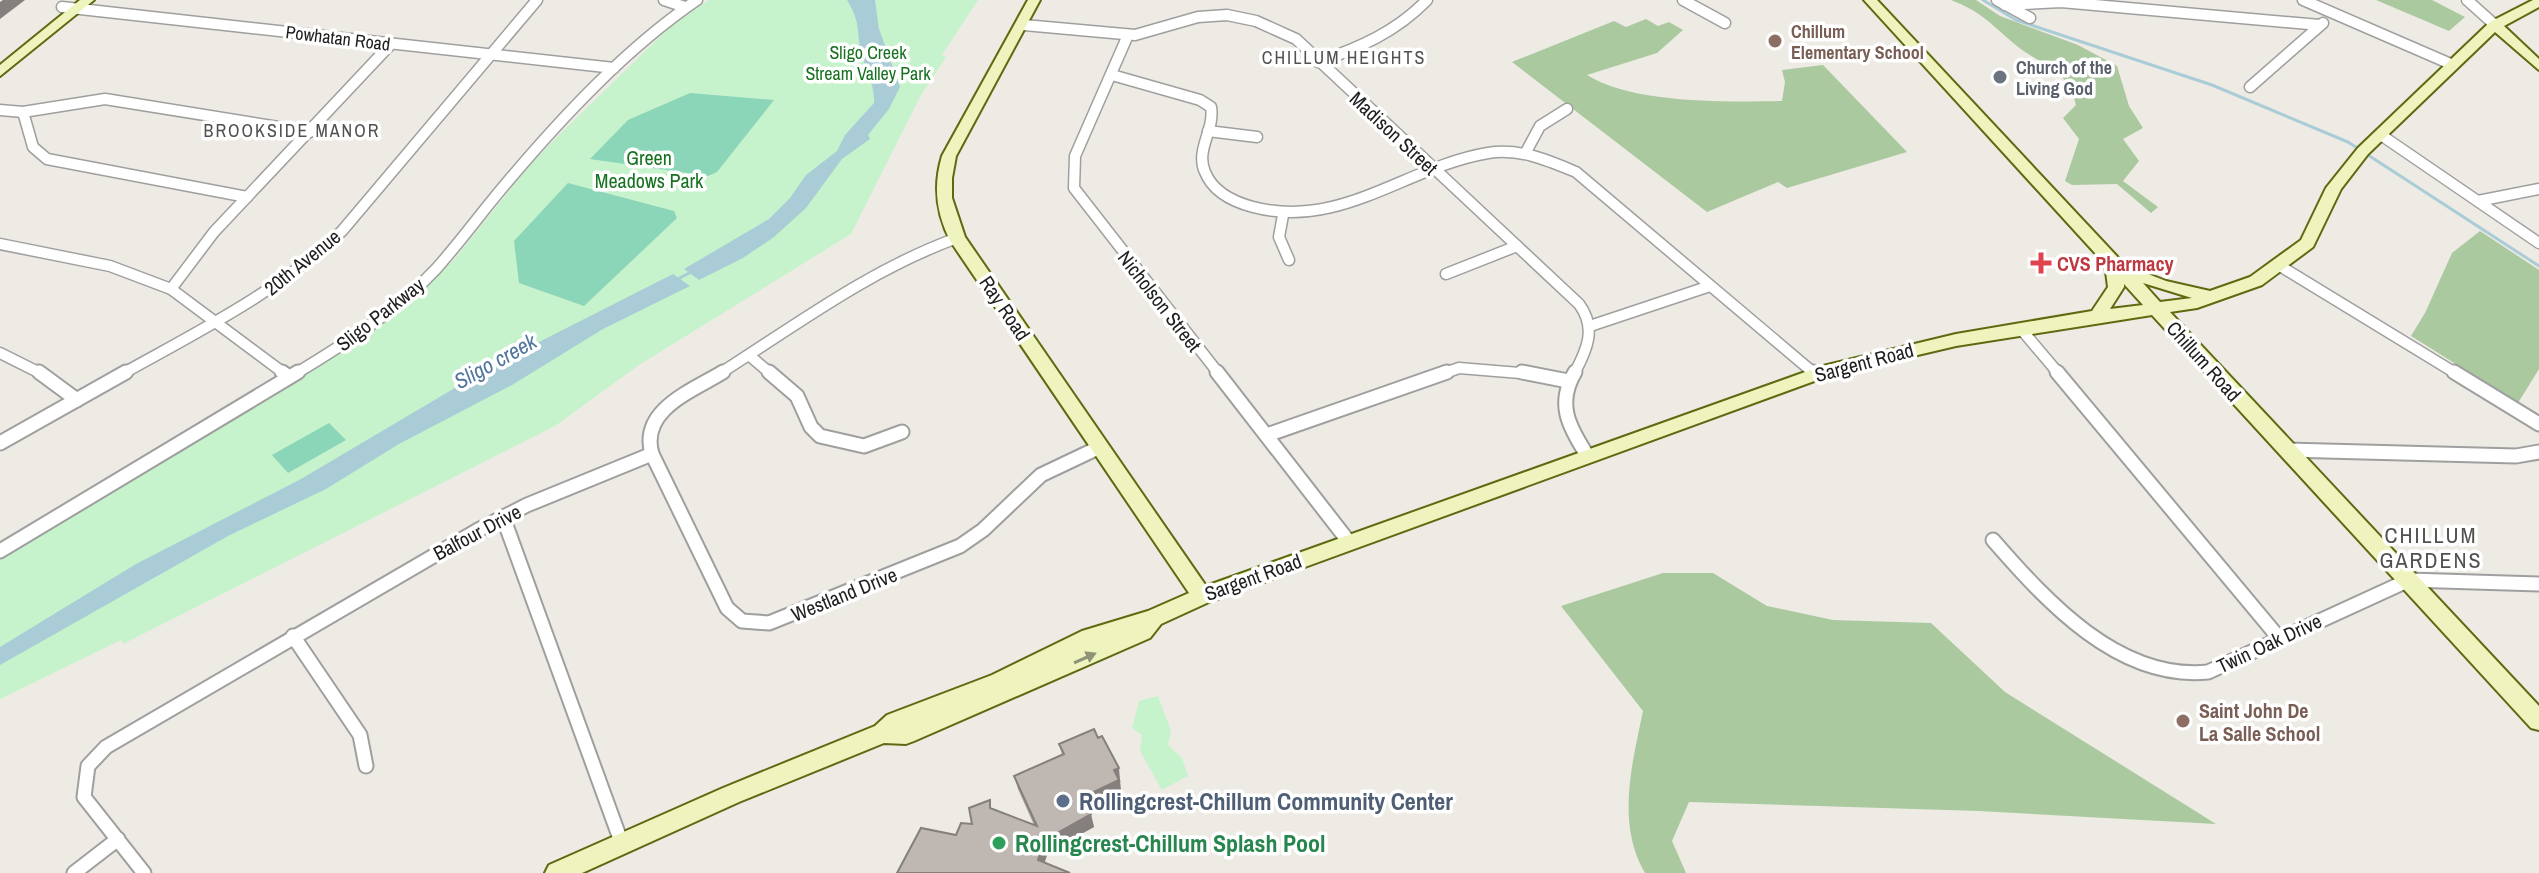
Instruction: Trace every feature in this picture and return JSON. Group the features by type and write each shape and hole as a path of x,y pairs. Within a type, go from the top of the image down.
{"main road":[{"name":"Ray Road","path":"1034,0 1024,25 974,108 944,171 945,210 957,238 1202,596"},
{"name":"Chillum Road","path":"1870,0 2539,721"},
{"name":"Sargent Road","path":"557,873 883,733 906,734 1031,682 1143,632 1153,618 1202,596 1815,374 1907,350 2214,298 2256,281 2307,243 2334,188 2363,151 2495,25 2539,2"},
{"path":"0,57 77,5"},
{"path":"0,72 77,5"},
{"path":"2495,25 2539,66"},
{"path":"2473,46 2494,45 2527,55"},
{"path":"2113,264 2162,285 2214,298"},
{"path":"2097,316 2116,287 2113,264"}],"street":[{"path":"77,5 98,0"},
{"name":"20th Avenue","path":"0,443 218,322 293,274 342,231 537,0"},
{"path":"664,0 685,7"},
{"name":"Sligo Parkway","path":"0,551 368,326 434,271 511,177 614,68 697,0"},
{"path":"1318,62 1381,37 1408,19 1427,0"},
{"path":"1683,0 1725,23"},
{"path":"2303,0 2453,65"},
{"path":"2467,0 2495,25"},
{"path":"2001,3 2061,2 2320,25"},
{"path":"2001,3 2030,18"},
{"name":"Powhatan Road","path":"77,5 614,68"},
{"path":"2250,87 2320,25 2336,15"},
{"name":"Madison Street","path":"1024,25 1128,35 1153,32 1195,18 1240,17 1281,30 1296,39 1576,302 1590,326"},
{"name":"Nicholson Street","path":"1128,35 1075,156 1074,188 1349,542"},
{"path":"171,289 190,261 247,197 391,44"},
{"path":"1112,75 1207,104 1213,111 1200,159 1211,184 1246,206 1283,215 1343,207 1430,167 1481,155 1526,152 1554,159 1576,172 1815,374"},
{"path":"0,110 23,112 105,99 310,132"},
{"path":"1526,152 1540,126 1567,109"},
{"path":"23,112 33,147 47,159 247,197"},
{"path":"1208,131 1257,137"},
{"path":"2381,135 2539,243"},
{"path":"2478,201 2539,189"},
{"path":"1283,215 1279,237 1289,260"},
{"path":"652,454 647,435 658,415 898,261 957,238"},
{"path":"0,244 110,266 171,289 289,377"},
{"path":"1446,274 1517,246"},
{"path":"2280,266 2539,424"},
{"path":"1587,455 1574,440 1566,419 1564,396 1587,343 1590,326 1710,286"},
{"path":"2021,329 2279,638"},
{"path":"0,353 41,373 77,400"},
{"path":"750,356 797,396 811,427 820,436 864,446 902,432"},
{"path":"1267,435 1459,368 1500,369 1568,381"},
{"name":"Westland Drive","path":"652,454 727,608 742,621 761,624 780,620 960,546 983,530 1041,475 1100,447"},
{"path":"2286,450 2516,456 2539,452"},
{"name":"Balfour Drive","path":"144,873 84,797 85,777 95,756 133,728 503,517 652,454"},
{"path":"503,517 622,844"},
{"name":"Twin Oak Drive","path":"1993,540 2019,569 2102,643 2150,669 2177,675 2198,675 2409,580 2539,584"},
{"path":"293,636 360,735 366,766"},
{"path":"74,873 118,839"}],"green space":[{"path":"709,0 978,0 942,55 946,57 920,97 851,234 639,365 555,426 123,644 121,640 0,699 0,557 319,366 388,319 453,261 528,167 558,136 672,25"},
{"path":"1951,0 1976,0 2000,16 2078,45 2117,66 2129,106 2143,128 2123,139 2139,161 2123,181 2158,207 2151,213 2117,184 2072,185 2065,181 2079,139 2063,118 2076,105 2067,83 1979,14"},
{"path":"2376,0 2432,0 2465,17 2449,31"},
{"path":"1646,19 1658,26 1669,22 1683,30 1657,53 1587,75 1606,84 1654,96 1708,101 1782,101 1785,82 1782,70 1823,65 1907,152 1787,188 1778,182 1707,212 1512,62 1614,21 1626,27"},
{"path":"690,93 774,100 717,172 708,176 590,159 628,120"},
{"path":"568,183 674,211 677,218 584,306 519,283 514,241"},
{"path":"2480,231 2539,270 2539,369 2518,403 2411,336 2452,253"},
{"path":"329,423 346,440 288,473 272,455"},
{"path":"1663,573 1713,573 1767,606 1833,620 1931,623 2005,692 2216,824 1979,811 1689,802 1672,841 1686,873 1645,873 1636,854 1629,814 1631,773 1643,711 1561,606"},
{"path":"1158,696 1171,731 1168,745 1182,758 1188,776 1162,790 1140,751 1142,735 1132,728 1139,701"}],"water":[{"path":"847,0 875,0 879,29 900,87 889,109 868,135 870,139 842,159 806,208 774,237 743,258 699,280 684,269 769,219 790,198 806,175 837,151 845,135 874,103 856,18"},
{"path":"673,274 690,286 603,329 512,385 399,444 326,489 228,536 0,665 0,647 136,564 301,479 492,366"}],"building":[{"path":"1094,729 1098,738 1102,736 1119,768 1114,770 1119,780 1083,797 1091,814 1045,840 1038,860 1070,873 897,873 921,828 956,835 961,823 972,824 969,808 990,800 990,808 1037,826 1014,776 1064,754 1059,744"}],"waterway":[{"path":"1983,0 2016,20 2212,85 2348,142 2539,266"},
{"name":"Sligo creek","path":"676,280 693,271"}],"place":[{"name":"Chillum Elementary School","path":"1775,41"},
{"name":"Church of the Living God","path":"2000,77"},
{"name":"CVS Pharmacy","path":"2041,263"},
{"name":"Saint John De La Salle School","path":"2183,721"},
{"name":"Rollingcrest-Chillum Community Center","path":"1063,801"},
{"name":"Rollingcrest-Chillum Splash Pool","path":"999,843"}],"district":[{"name":"CHILLUM HEIGHTS","path":"1344,57"},
{"name":"BROOKSIDE MANOR","path":"292,130"},
{"name":"CHILLUM GARDENS","path":"2431,548"}],"park label":[{"name":"Sligo Creek Stream Valley Park","path":"868,62"},
{"name":"Green Meadows Park","path":"649,168"}]}
